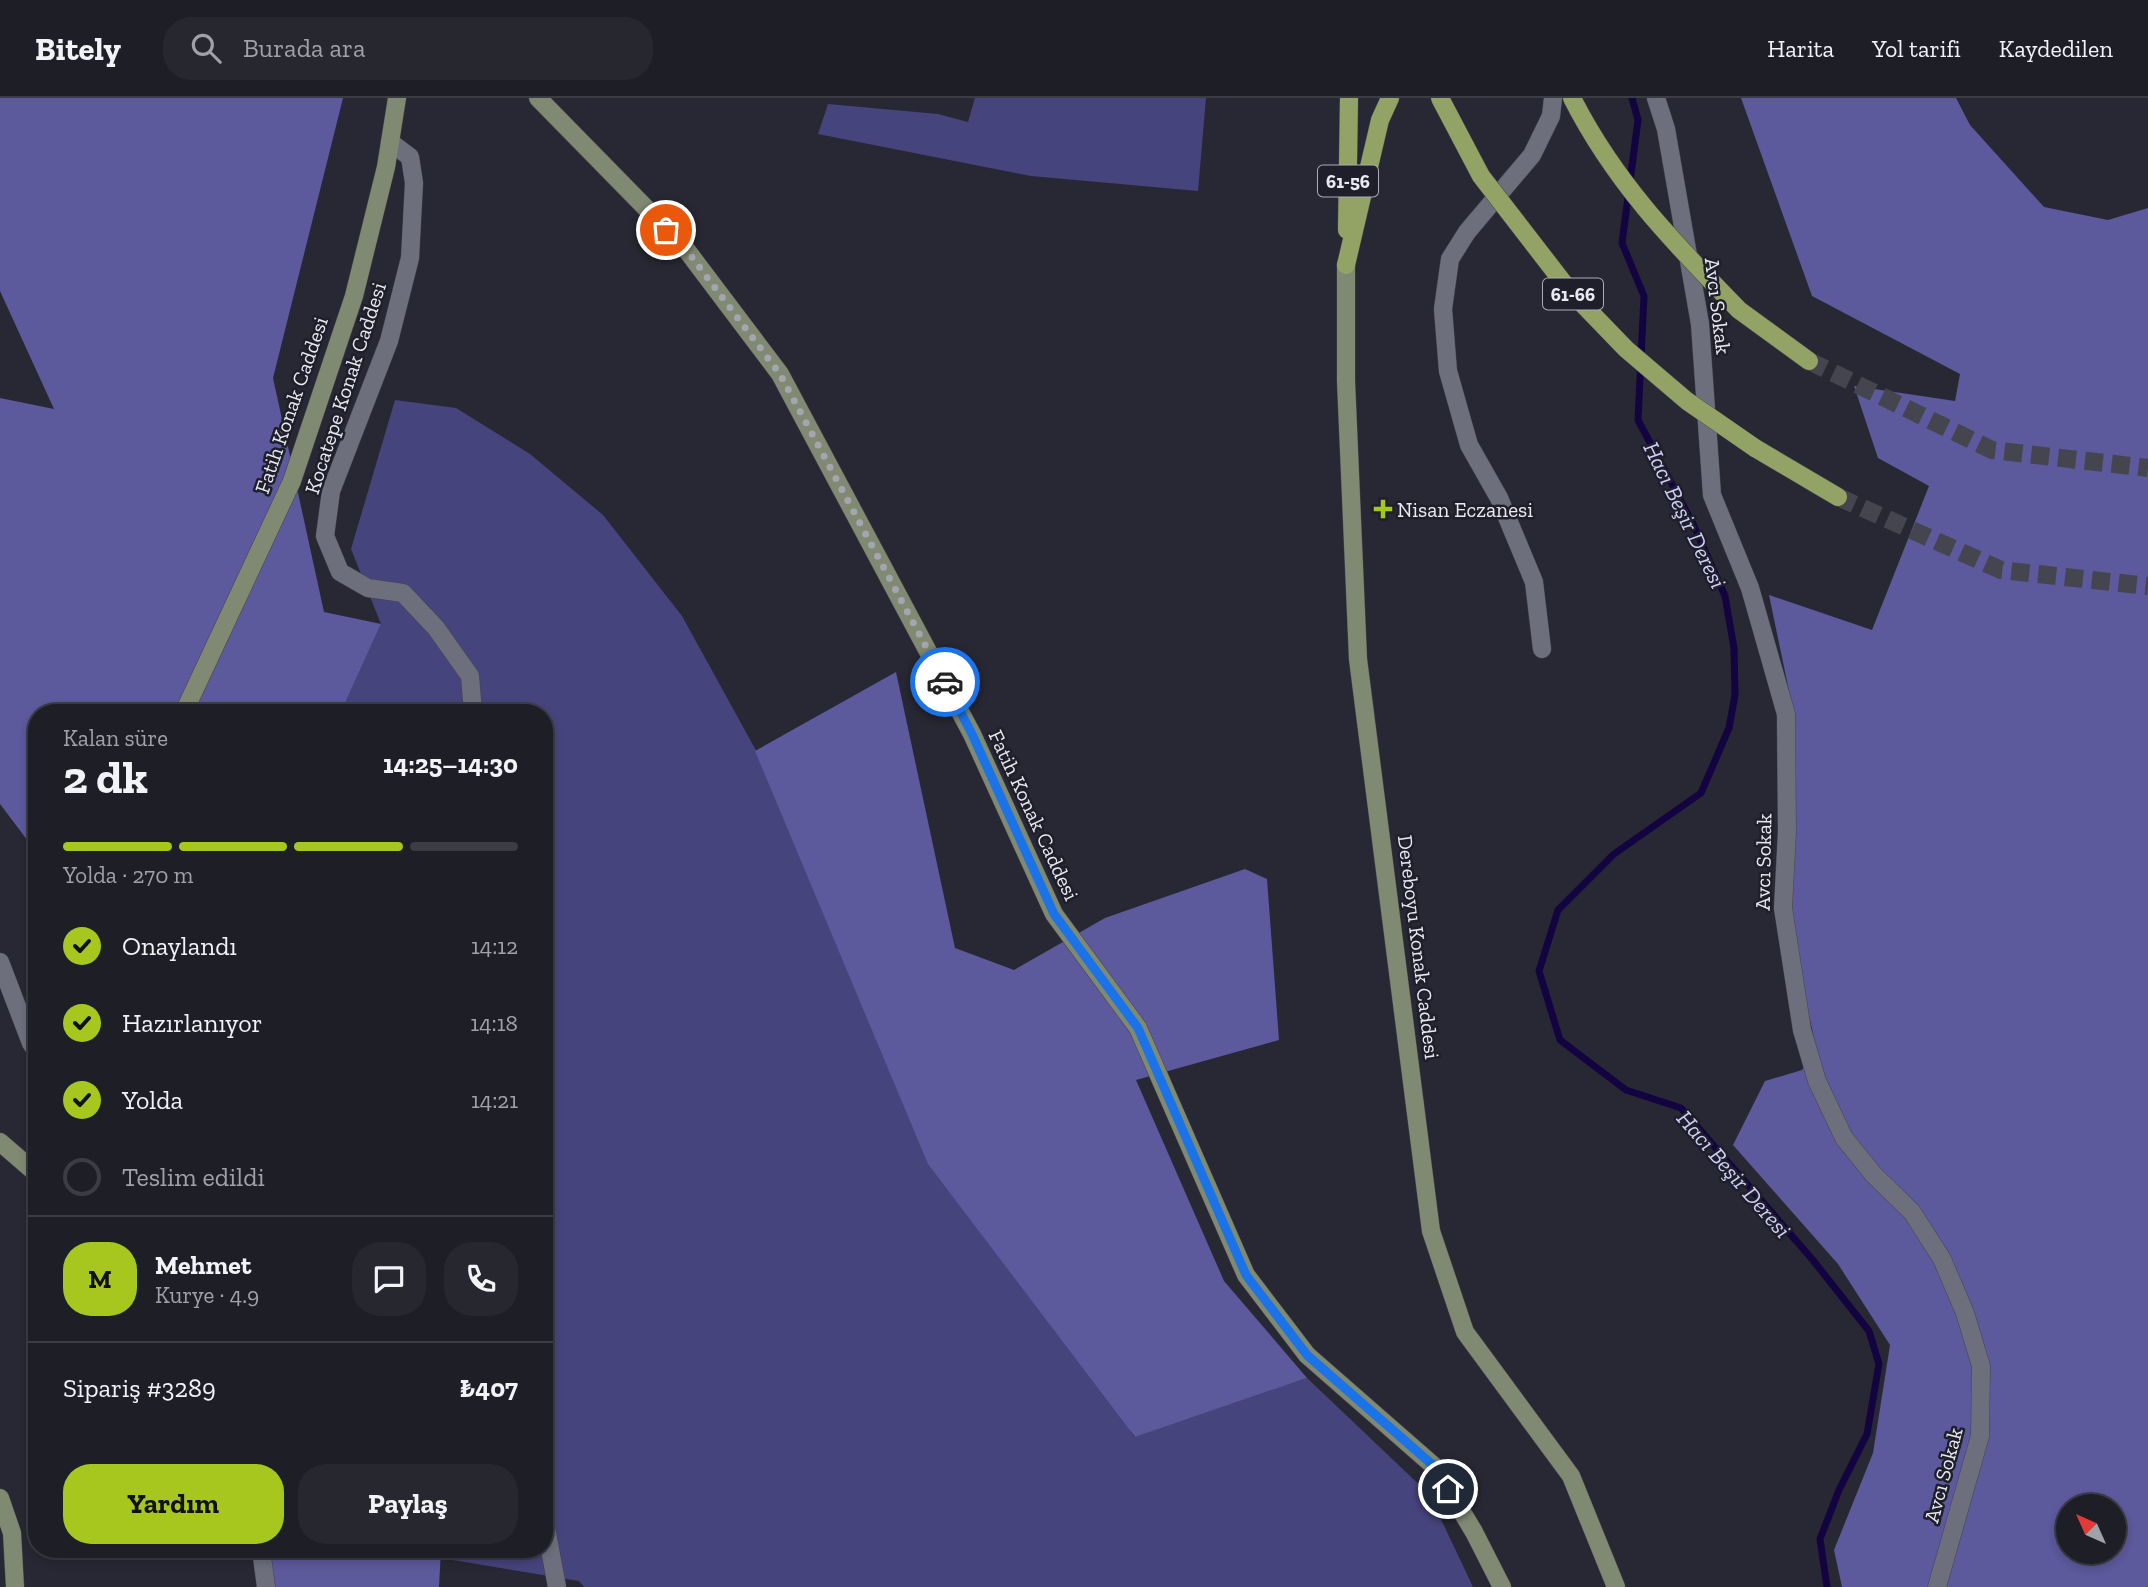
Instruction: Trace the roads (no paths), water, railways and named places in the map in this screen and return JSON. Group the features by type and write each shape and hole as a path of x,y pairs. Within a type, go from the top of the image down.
{"main road":[{"name":"Fatih Konak Caddesi","path":"188,704 292,481 354,296 386,167 397,98"},
{"name":"Fatih Konak Caddesi","path":"538,98 685,248 780,374 972,734 1054,914 1138,1028 1246,1275 1307,1355 1435,1467 1474,1532 1502,1587"},
{"name":"61-56","path":"1346,265 1349,98"},
{"name":"61-56","path":"1346,265 1380,120 1390,98"},
{"name":"61-66","path":"1440,98 1480,176 1569,290 1636,358 1687,401 1755,447 1838,497"},
{"path":"1572,98 1621,181 1668,237 1739,310 1809,361"},
{"name":"Dereboyu Konak Caddesi","path":"1346,265 1346,381 1358,659 1431,1231 1465,1332 1571,1476 1616,1587"},
{"path":"0,1142 28,1166"},
{"path":"0,1498 12,1533 15,1587"}],"street":[{"path":"1542,649 1534,582 1499,498 1469,445 1448,371 1443,309 1450,259 1467,232 1532,155 1551,116 1553,98"},
{"name":"Avcı Sokak","path":"1656,98 1666,129 1700,324 1712,495 1750,588 1786,714 1787,832 1783,908 1802,1030 1817,1081 1844,1138 1874,1175 1912,1212 1942,1259 1965,1313 1981,1366 1979,1436 1937,1587"},
{"name":"Kocatepe Konak Caddesi","path":"390,142 410,157 414,183 410,258 389,341 331,491 325,536 340,572 368,588 402,593 436,628 470,676 472,704"},
{"path":"0,962 28,1035"},
{"path":"262,1558 266,1587"},
{"path":"552,1558 557,1587"}],"waterway":[{"name":"Hacı Beşir Deresi","path":"1632,98 1638,120 1622,243 1644,296 1638,420 1693,524 1725,596 1734,648 1735,695 1729,728 1701,793 1614,854 1558,910 1539,971 1560,1040 1626,1090 1681,1108 1812,1259 1869,1331 1879,1364 1867,1434 1839,1490 1820,1539 1827,1587"}],"tunnel":[{"path":"1809,361 1992,450 2148,468"},
{"path":"1838,497 2001,570 2148,586"}],"place":[{"name":"Nisan Eczanesi","path":"1383,509"}]}
